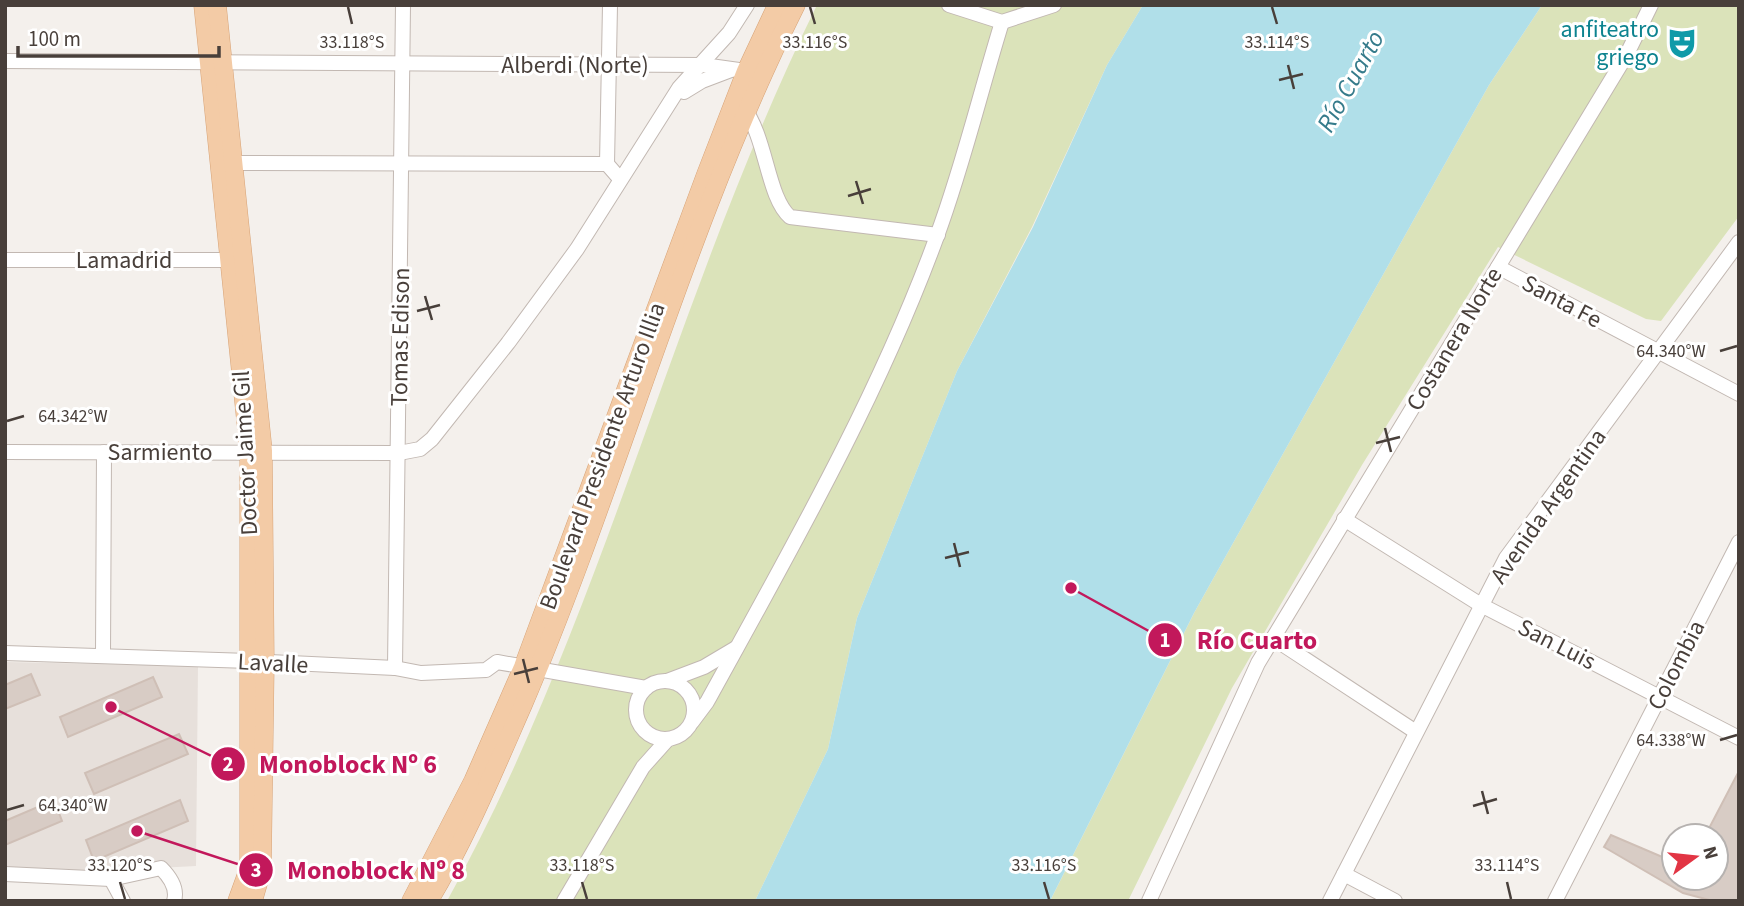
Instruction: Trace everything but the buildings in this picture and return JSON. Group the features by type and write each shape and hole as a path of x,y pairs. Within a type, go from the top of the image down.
{"main road":[{"name":"Doctor Jaime Gil","path":"203,5 232,163 236,260"},
{"name":"Doctor Jaime Gil","path":"217,5 214,60 256,451 262,870 253,901"},
{"name":"Boulevard Presidente Arturo Illia","path":"741,104 741,70 778,5"},
{"name":"Boulevard Presidente Arturo Illia","path":"429,901 487,787 741,104 796,5"},
{"name":"Doctor Jaime Gil","path":"237,901 249,868 257,662"},
{"name":"Boulevard Presidente Arturo Illia","path":"411,901 530,669"}],"street":[{"name":"Tomas Edison","path":"395,668 403,5"},
{"path":"610,5 607,164 620,180"},
{"path":"399,453 420,449 432,439 508,343 577,249 671,100 730,33 747,5"},
{"path":"949,5 1002,22 1055,5"},
{"name":"Costanera Norte","path":"1149,901 1258,663 1627,54 1651,5"},
{"path":"620,682 645,732 653,737 668,739 682,734 707,702 794,545 884,361 938,235 1002,22"},
{"name":"Alberdi (Norte)","path":"5,61 214,60 703,65 741,70"},
{"path":"671,100 702,80 741,70"},
{"path":"741,104 761,138 778,201 790,217 938,235"},
{"path":"232,163 607,164"},
{"name":"Avenida Argentina","path":"1330,901 1506,558 1739,242"},
{"name":"Lamadrid","path":"5,260 236,260"},
{"name":"Santa Fe","path":"1497,267 1739,394"},
{"name":"Sarmiento","path":"5,452 399,453"},
{"path":"103,656 104,452"},
{"name":"San Luis","path":"1344,519 1481,605 1739,738"},
{"name":"Colombia","path":"1555,901 1739,542"},
{"path":"1273,638 1416,732"},
{"path":"636,714 636,704 646,688 704,667 737,647"},
{"name":"Lavalle","path":"5,653 395,668 421,673 486,670 497,662 646,688"},
{"path":"667,681 683,688 689,695 694,713 692,722"},
{"path":"643,767 653,737"},
{"path":"564,901 643,767 668,739"},
{"path":"5,874 111,879 146,869 161,868 172,878 176,895 174,901"},
{"path":"1344,874 1395,901"},
{"path":"111,879 123,901"}],"shaded area":[{"path":"5,662 198,666 196,866 5,876"}],"green space":[{"path":"817,5 1143,5 1107,65 1032,227 957,371 857,618 828,749 755,901 447,901 502,793 551,682 721,227 766,115"},
{"path":"1542,5 1739,5 1739,216 1661,321 1646,319 1498,247 1362,465 1232,688 1128,901 1050,901 1194,613 1489,85"}],"water":[{"path":"1143,5 1542,5 1489,85 1194,613 1050,901 755,901 828,749 857,618 957,371 1033,227 1107,65"}],"place":[{"name":"anfiteatro griego","path":"1682,43"},
{"name":"Río Cuarto","path":"1071,588"},
{"name":"Monoblock Nº 6","path":"111,707"},
{"name":"Monoblock Nº 8","path":"137,831"}]}
